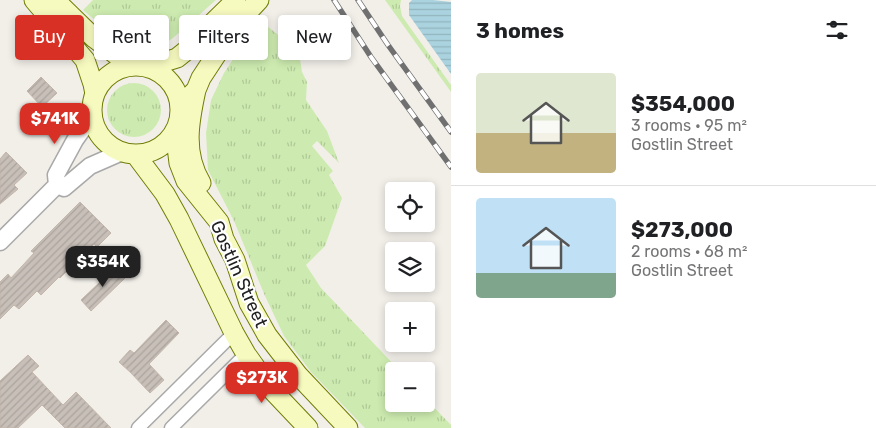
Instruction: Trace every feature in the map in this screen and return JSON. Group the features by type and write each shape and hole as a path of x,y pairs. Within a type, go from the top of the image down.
{"main road":[{"path":"34,0 85,60 95,94"},
{"path":"55,0 94,38 140,66 160,73 171,82 178,94 180,118 169,140 159,148 147,152 129,153 112,146 102,138 96,128 92,116 92,105 99,85 113,72 122,68 140,66 177,58 236,0"},
{"path":"219,222 211,199 192,164 189,146 189,123 196,90 201,78 226,40 259,0"},
{"path":"180,107 196,90"},
{"name":"Gostlin Street","path":"175,130 179,163 186,181 219,222 250,303 267,335 298,376 348,428"},
{"name":"Gostlin Street","path":"129,153 165,194 246,354 271,388 308,428"}],"street":[{"path":"57,186 56,175 75,140 92,116"},
{"path":"57,186 64,188 90,166 129,153"},
{"path":"0,242 57,186"},
{"path":"138,428 234,333"},
{"path":"171,428 246,354"}],"green space":[{"path":"93,0 216,0 199,15 179,15 179,33 169,41 169,15 94,15 94,19 83,10"},
{"path":"385,0 401,0 402,16 451,85 451,92"},
{"path":"268,27 278,35 278,60 300,60 302,72 307,82 306,100 327,131 339,163 317,141 312,146 333,171 329,175 342,198 325,246 306,265 321,288 391,362 385,362 385,412 435,412 435,408 451,425 451,428 365,428 311,372 284,336 234,221 208,170 206,133 211,100 233,60 268,60"},
{"path":"129,83 139,83 149,87 157,95 161,110 157,125 149,133 139,137 129,137 119,133 111,125 107,115 107,105 111,95 119,87"}],"water":[{"path":"412,0 451,2 451,74 409,15 409,3"}],"building":[{"path":"41,77 57,93 42,107 27,91"},
{"path":"6,152 27,173 14,185 18,189 0,204 0,159"},
{"path":"80,202 111,233 97,247 94,244 41,295 37,291 19,309 14,305 0,319 0,282 8,274 11,278 34,253 31,251"},
{"path":"113,266 125,278 91,311 81,300"},
{"path":"166,320 179,333 149,364 164,380 150,393 119,362 130,350 134,353"},
{"path":"28,355 39,366 32,372 63,405 76,392 111,428 65,428 42,405 18,428 0,428 0,381"}],"railway":[{"path":"334,0 371,57 451,167"},
{"path":"358,0 451,132"}]}
